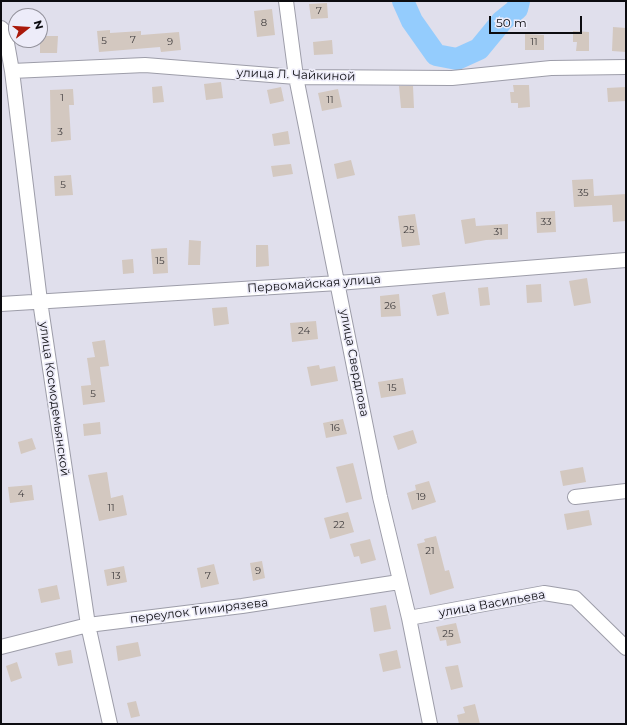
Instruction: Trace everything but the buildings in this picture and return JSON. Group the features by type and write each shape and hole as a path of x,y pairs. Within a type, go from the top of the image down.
{"street":[{"name":"улица Свердлова","path":"286,1 296,77 380,498 399,582 409,618 430,724"},
{"path":"1,28 5,32 12,71"},
{"name":"улица Л. Чайкиной","path":"12,71 145,65 296,77 452,78 551,68 626,67"},
{"name":"улица Космодемьянской","path":"12,71 40,301 88,625 110,724"},
{"name":"Первомайская улица","path":"1,304 338,283 626,260"},
{"path":"575,496 626,491"},
{"name":"переулок Тимирязева","path":"1,648 88,625 242,606 399,582"},
{"name":"улица Васильева","path":"409,618 544,593 576,598 626,648"}],"waterway":[{"path":"403,1 412,21 436,55 457,59 479,49 502,21 517,9 519,1"}]}
